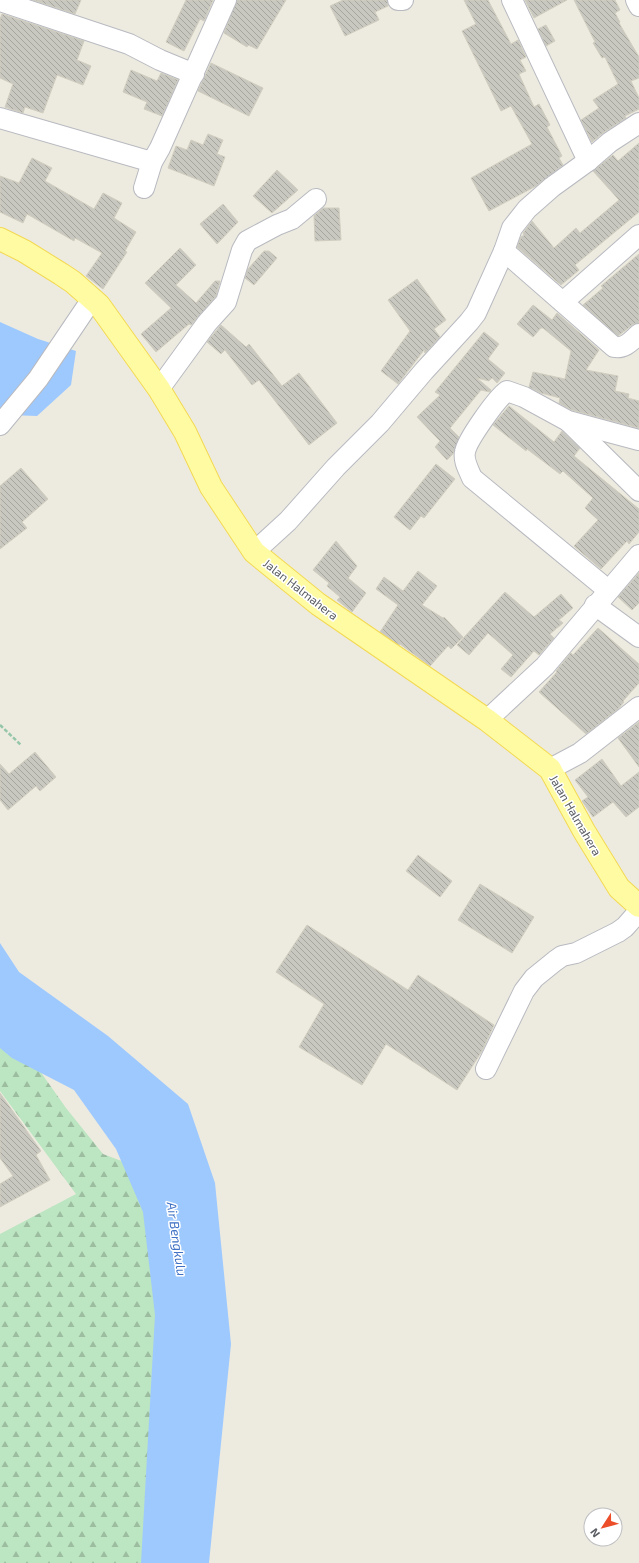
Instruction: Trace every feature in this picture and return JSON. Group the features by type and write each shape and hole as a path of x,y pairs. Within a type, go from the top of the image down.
{"main road":[{"name":"Jalan Halmahera","path":"0,239 24,251 61,274 99,306 159,388 186,432 211,487 254,552 318,604 487,720 550,769 584,831 620,888 639,906"}],"street":[{"path":"144,188 152,162 194,74 226,0"},
{"path":"398,0 403,0"},
{"path":"512,0 588,161"},
{"path":"636,0 639,6"},
{"path":"0,2 24,8 129,44 160,60 194,74"},
{"path":"0,118 152,162"},
{"path":"254,552 288,521 336,467 380,423 424,371 469,322 476,313 504,250 512,228 527,209 552,187 588,161 610,142 639,124"},
{"path":"159,388 207,323 226,302 242,250 247,241 292,219 316,199"},
{"path":"563,302 639,235"},
{"path":"504,250 614,347 620,348 626,346 639,334"},
{"path":"0,425 38,379 92,299"},
{"path":"608,590 472,478 465,462 465,452 496,401 507,391 524,397 568,421 639,440"},
{"path":"568,421 639,491"},
{"path":"487,720 545,666 595,605 639,555"},
{"path":"595,605 639,637"},
{"path":"550,769 580,753 639,707"},
{"path":"486,1069 524,991 534,978 562,956 582,950 618,932 625,927 639,911"}],"path":[{"path":"0,724 22,745"}],"green space":[{"path":"0,1027 35,1064 66,1108 103,1154 156,1174 167,1251 153,1563 0,1563 0,1234 76,1194 0,1091"}],"water":[{"path":"0,322 38,339 76,351 71,385 37,416 9,415 0,408"},
{"name":"Air Bengkulu","path":"0,943 19,972 108,1036 188,1104 215,1183 231,1344 209,1563 141,1563 155,1315 143,1212 116,1149 74,1090 12,1058 0,1048"}],"building":[{"path":"33,0 81,0 75,14"},
{"path":"186,0 213,0 204,21 200,19 184,51 166,42"},
{"path":"237,0 286,0 257,49 248,45 247,47 224,33"},
{"path":"343,0 387,0 388,6 375,12 379,20 345,36 330,6"},
{"path":"464,0 488,0 511,44 518,40 526,57 520,60 526,71 519,74 534,107 539,104 550,125 547,127 562,156 559,158 563,165 536,186 489,211 471,178 532,144 511,106 501,111 462,31 476,24"},
{"path":"525,0 567,0 534,18"},
{"path":"574,0 615,0 620,10 615,13 620,22 619,23 639,57 639,78 631,81 639,98 639,109 625,116 626,118 604,132 592,142 581,120 599,108 593,100 618,84 605,57 602,58 593,43 595,42"},
{"path":"2,14 84,41 77,60 91,66 83,85 57,75 43,113 25,107 23,113 5,107 13,84 0,78 0,19"},
{"path":"546,25 555,41 546,46 538,29"},
{"path":"211,63 263,88 249,116 198,91"},
{"path":"131,70 157,81 161,73 178,80 162,116 144,109 147,102 123,92"},
{"path":"208,134 223,140 217,154 225,157 214,186 168,168 176,146 187,150 191,140 203,145"},
{"path":"639,143 639,212 575,265 579,270 561,285 517,247 521,237 524,235 523,233 532,221 554,248 576,228 580,233 619,200 593,171 613,155 618,161"},
{"path":"32,158 52,168 45,181 94,209 103,193 122,203 114,218 136,232 125,251 127,252 103,289 86,276 102,253 75,238 74,241 27,214 23,223 0,212 0,176 19,183"},
{"path":"277,170 298,190 272,213 253,196"},
{"path":"223,204 238,222 217,244 200,224"},
{"path":"323,208 339,208 341,240 315,241 314,216"},
{"path":"180,248 196,265 176,285 196,303 215,281 220,281 216,296 191,325 189,324 156,352 141,334 171,308 145,283"},
{"path":"264,251 269,251 277,258 254,285 245,278 248,269"},
{"path":"639,254 639,323 632,325 618,336 583,305 603,288 601,286"},
{"path":"417,279 446,320 434,329 440,337 425,353 424,350 398,384 381,371 410,331 388,300"},
{"path":"533,305 552,320 557,313 599,350 586,370 618,376 615,391 629,394 628,398 639,401 639,428 572,410 559,403 560,398 541,393 529,387 533,372 565,379 571,351 543,328 541,328 533,337 517,324"},
{"path":"221,325 246,347 249,344 282,386 299,373 337,423 309,445 259,380 252,385 225,350 221,354 207,342"},
{"path":"484,332 499,344 488,359 505,373 497,383 492,378 489,381 477,378 491,390 490,392 481,390 450,428 459,437 453,454 447,460 435,447 440,441 417,417 440,395 435,392"},
{"path":"509,406 554,442 562,431 580,448 574,456 639,509 639,532 629,544 627,541 601,569 574,546 598,520 585,508 593,498 563,471 560,474 527,449 526,451 493,425"},
{"path":"436,464 455,479 424,518 421,516 410,530 394,517"},
{"path":"21,468 48,499 22,522 27,528 0,549 0,486"},
{"path":"336,541 357,566 348,578 366,593 352,612 337,600 340,597 327,586 329,583 313,570"},
{"path":"418,571 437,586 422,605 443,618 444,617 463,637 451,649 448,646 430,666 400,644 399,645 380,632 398,605 376,589 384,577 403,591"},
{"path":"639,573 639,603 632,610 618,597"},
{"path":"505,592 534,617 561,594 573,608 559,620 563,623 550,634 554,638 539,655 534,651 511,677 501,669 513,655 488,633 469,655 457,645"},
{"path":"598,628 639,664 639,683 618,709 586,734 539,692 557,672 556,671 571,653 573,655"},
{"path":"639,722 639,767 618,738"},
{"path":"35,752 56,777 40,791 36,786 8,810 0,800 0,764 9,774"},
{"path":"602,759 621,786 639,772 639,807 626,817 613,802 593,817 582,801 588,797 575,780"},
{"path":"418,855 452,881 440,897 406,871"},
{"path":"480,884 534,917 512,953 458,920"},
{"path":"307,925 408,990 418,975 494,1025 482,1051 457,1090 386,1044 362,1085 299,1047 324,1004 276,972"},
{"path":"0,1093 41,1151 36,1155 50,1180 0,1207 0,1184 13,1176 0,1158"}]}
